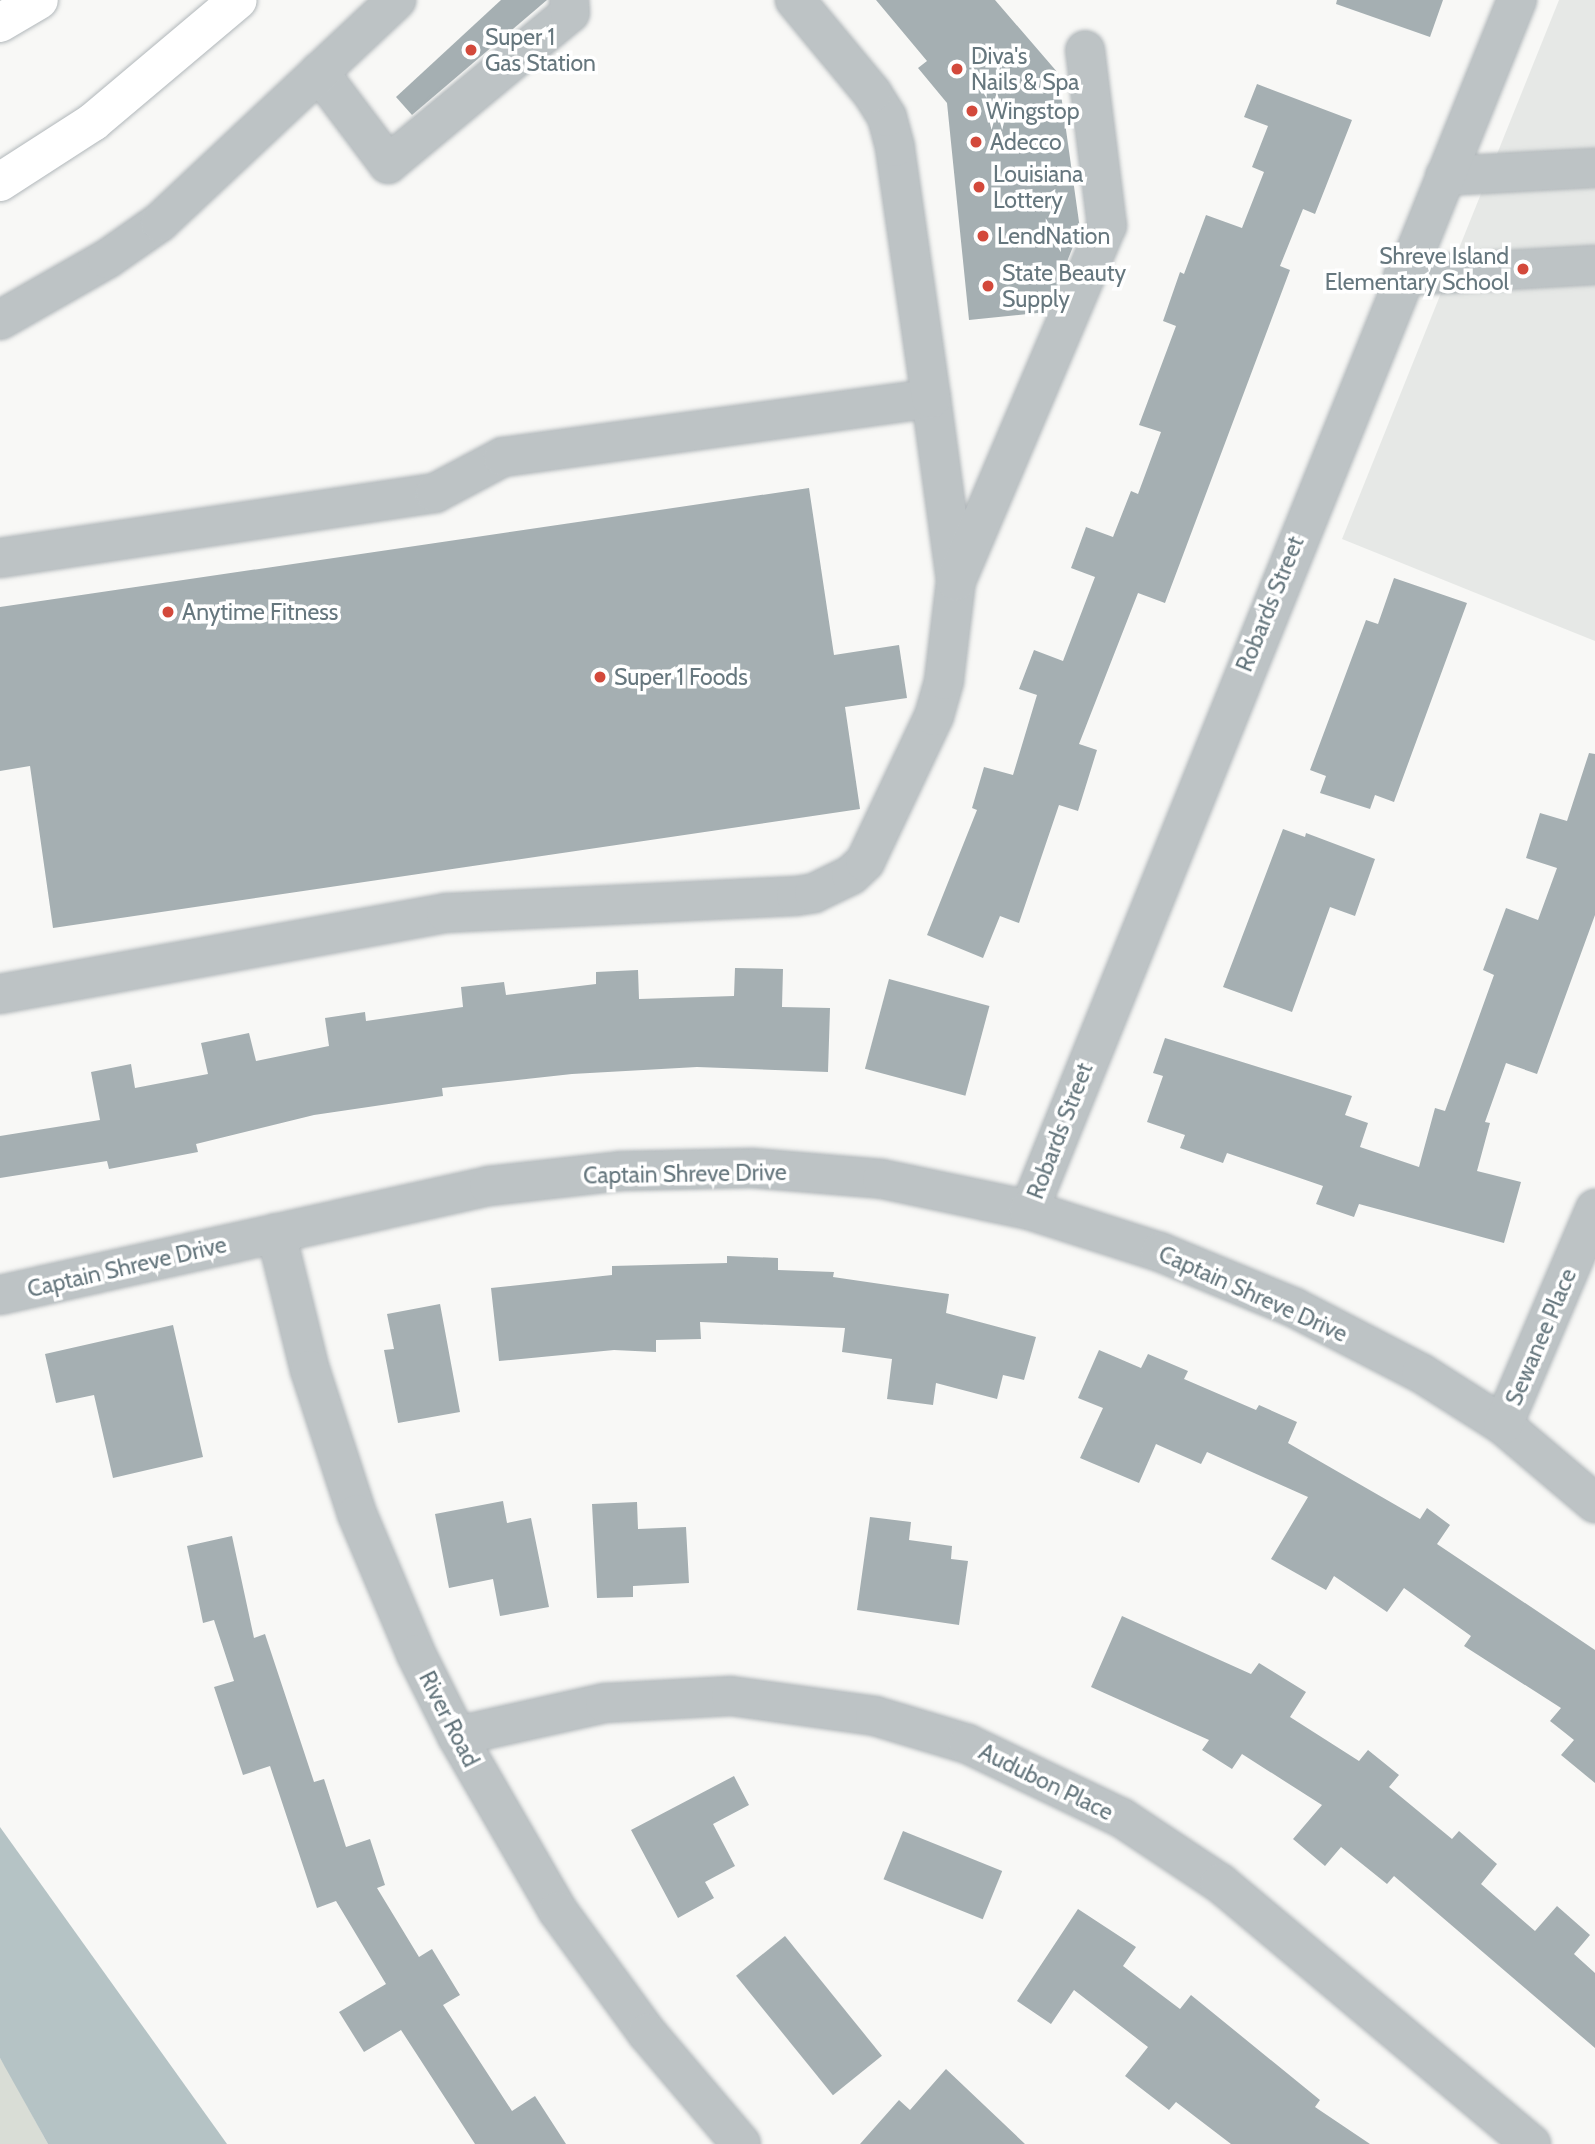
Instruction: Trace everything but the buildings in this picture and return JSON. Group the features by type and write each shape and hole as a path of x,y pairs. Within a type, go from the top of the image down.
{"main road":[{"path":"0,23 38,0"},
{"path":"0,182 93,122 238,0"}],"street":[{"path":"0,320 107,259 160,222 396,0"},
{"path":"319,72 388,164 570,13 569,0"},
{"path":"0,994 446,913 796,896 834,885 865,862 934,716 944,680 956,581 889,124 872,93 795,0"},
{"name":"Robards Street","path":"1028,1210 1517,0"},
{"path":"956,581 1107,226 1085,50"},
{"path":"1444,176 1595,168"},
{"path":"1404,276 1595,265"},
{"path":"0,558 435,493 503,457 930,398"},
{"name":"Captain Shreve Drive","path":"0,1295 489,1186 620,1171 752,1168 882,1179 1028,1210 1160,1252 1293,1307 1421,1373 1503,1425 1595,1503"},
{"name":"Sewanee Place","path":"1503,1425 1595,1209"},
{"name":"River Road","path":"276,1233 310,1370 357,1514 416,1654 457,1736 558,1911 647,2033 741,2144"},
{"name":"Audubon Place","path":"457,1736 605,1703 731,1696 875,1716 968,1744 1070,1790 1191,1862 1292,1941 1531,2144"}],"shaded area":[{"name":"Shreve Island Elementary School","path":"1559,0 1595,0 1595,641 1342,539"},
{"path":"0,1827 227,2144 48,2144 0,2058"},
{"path":"0,2058 6,2067 48,2144 0,2144"}],"place":[{"name":"Super 1 Gas Station","path":"471,50"},
{"name":"Diva's Nails & Spa","path":"957,69"},
{"name":"Wingstop","path":"972,111"},
{"name":"Adecco","path":"976,142"},
{"name":"Louisiana Lottery","path":"979,187"},
{"name":"LendNation","path":"983,236"},
{"name":"Shreve Island Elementary School","path":"1523,269"},
{"name":"State Beauty Supply","path":"988,286"},
{"name":"Anytime Fitness","path":"168,612"},
{"name":"Super 1 Foods","path":"600,677"}]}
